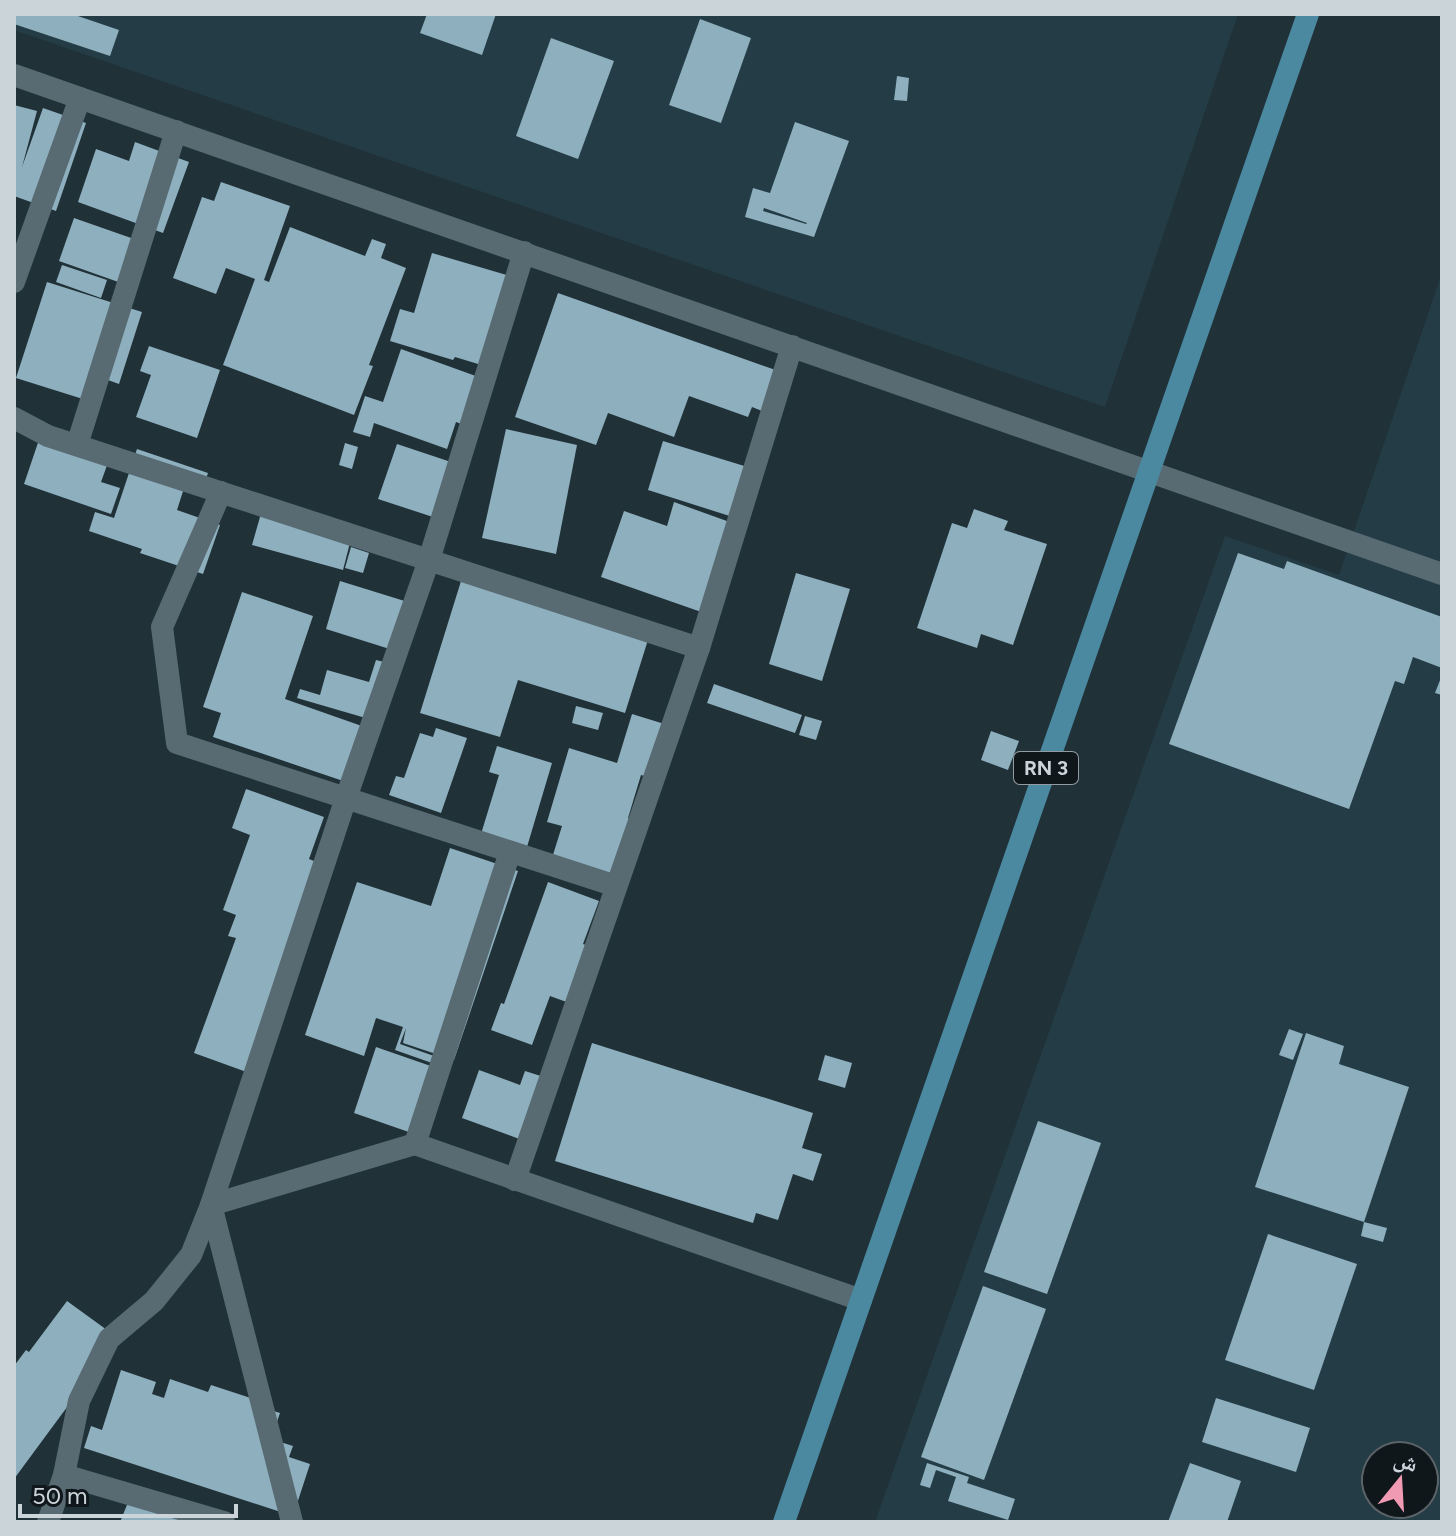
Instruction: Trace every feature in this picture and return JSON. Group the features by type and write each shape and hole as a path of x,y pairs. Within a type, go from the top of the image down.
{"main road":[{"name":"RN 3","path":"784,1522 1308,14"}],"street":[{"path":"14,75 1442,574"},
{"path":"14,282 80,98"},
{"path":"77,445 176,131"},
{"path":"48,1522 64,1475 79,1401 109,1339 154,1301 191,1255 211,1205 346,798 429,560 524,252"},
{"path":"515,1180 699,648 792,346"},
{"path":"14,418 48,436 699,648"},
{"path":"221,492 162,627 177,743 616,886"},
{"path":"415,1144 510,852"},
{"path":"211,1205 415,1144 861,1300"},
{"path":"211,1205 292,1522"},
{"path":"64,1475 224,1522"}],"shaded area":[{"path":"14,14 1238,14 1105,407 14,30"},
{"path":"1442,273 1442,1522 875,1522 1225,536 1339,575"}],"building":[{"path":"14,14 72,14 119,30 110,56 14,24"},
{"path":"427,14 496,14 482,55 420,33"},
{"path":"700,19 751,38 721,123 669,105"},
{"path":"551,38 614,61 578,159 516,136"},
{"path":"897,76 909,78 907,101 894,100"},
{"path":"14,105 37,111 22,167 43,108 86,123 56,211 14,196"},
{"path":"795,122 849,141 814,237 745,217 753,188 770,193","holes":["764,208 806,224 763,211"]},
{"path":"135,142 189,162 163,233 78,202 96,149 129,161"},
{"path":"221,182 290,206 264,280 269,282 290,227 365,256 372,239 386,244 381,258 406,268 369,365 373,366 354,415 223,365 255,279 226,268 216,294 173,278 202,197 214,201"},
{"path":"74,218 134,239 124,284 59,261"},
{"path":"432,253 517,278 488,367 390,341 400,309 414,313"},
{"path":"62,265 107,280 101,298 56,282"},
{"path":"47,282 142,312 119,384 94,375 86,400 16,378"},
{"path":"558,293 784,373 770,414 752,407 748,417 689,396 674,437 608,413 596,445 515,417"},
{"path":"149,346 220,370 197,438 136,417 151,375 140,371"},
{"path":"401,349 484,379 467,426 456,422 447,449 374,423 370,437 353,432 365,396 383,402"},
{"path":"44,425 113,449 101,482 120,488 111,514 24,484"},
{"path":"506,429 577,445 556,554 482,538"},
{"path":"663,441 754,469 739,519 648,490"},
{"path":"345,443 358,447 352,469 339,465"},
{"path":"397,444 454,463 436,518 378,499"},
{"path":"137,449 208,473 203,487 186,482 177,510 220,525 203,574 140,553 142,549 89,531 95,512 114,518"},
{"path":"674,502 738,525 707,614 601,577 624,511 667,526"},
{"path":"264,503 354,527 343,570 252,545"},
{"path":"974,509 1008,521 1004,530 1047,544 1013,645 981,634 977,648 917,628 952,523 967,528"},
{"path":"351,547 369,553 363,573 345,568"},
{"path":"1238,553 1284,569 1287,561 1442,617 1442,668 1413,657 1404,684 1395,681 1349,809 1169,744"},
{"path":"466,565 653,624 625,713 518,680 500,737 420,713"},
{"path":"796,573 850,589 822,681 769,664"},
{"path":"340,581 411,603 396,651 326,629"},
{"path":"242,592 313,616 285,699 376,731 358,786 213,737 221,713 203,707"},
{"path":"376,660 392,664 376,721 297,698 300,689 320,695 327,670 369,682"},
{"path":"1442,675 1442,695 1435,693"},
{"path":"714,684 802,715 795,733 707,703"},
{"path":"576,706 603,713 598,730 572,723"},
{"path":"632,714 671,726 655,779 641,775 628,818 633,820 616,877 552,858 562,826 547,822 569,748 617,763"},
{"path":"805,716 822,721 816,740 799,735"},
{"path":"436,728 467,738 441,813 389,795 396,776 404,778 420,733 433,737"},
{"path":"991,731 1019,741 1008,770 981,760"},
{"path":"497,746 552,763 527,847 481,834 499,775 489,772"},
{"path":"246,789 324,817 309,859 329,867 252,1074 194,1053 236,938 228,936 236,915 223,910 250,835 232,828"},
{"path":"450,848 518,871 454,1060 403,1043 406,1028 400,1044 451,1062 449,1069 395,1050 403,1027 376,1018 364,1056 305,1035 357,882 431,906"},
{"path":"548,882 599,901 583,944 604,951 583,1008 550,996 532,1045 491,1030 501,1003 504,1004"},
{"path":"1289,1029 1303,1034 1293,1060 1279,1055"},
{"path":"1306,1033 1344,1046 1339,1064 1409,1087 1364,1222 1255,1187"},
{"path":"592,1043 813,1113 802,1148 822,1154 813,1181 793,1174 778,1220 756,1213 753,1223 555,1161"},
{"path":"376,1047 448,1072 426,1138 354,1113"},
{"path":"825,1055 852,1063 845,1088 818,1080"},
{"path":"479,1070 520,1085 525,1071 544,1077 522,1140 462,1118"},
{"path":"1038,1121 1101,1143 1047,1294 984,1272"},
{"path":"1364,1222 1387,1228 1383,1242 1361,1236"},
{"path":"1268,1234 1357,1264 1314,1390 1225,1360"},
{"path":"983,1286 1046,1309 984,1480 921,1457"},
{"path":"67,1301 118,1338 14,1479 14,1366 26,1350 29,1352"},
{"path":"121,1370 156,1382 152,1394 164,1398 170,1379 208,1392 211,1385 260,1401 258,1406 280,1413 271,1439 293,1446 289,1457 310,1464 293,1516 84,1448 91,1426 102,1430"},
{"path":"1216,1398 1310,1428 1296,1472 1202,1442"},
{"path":"927,1463 969,1477 967,1483 1015,1499 1008,1520 948,1501 956,1477 936,1470 930,1488 920,1485"},
{"path":"1190,1463 1241,1481 1227,1522 1168,1522"},
{"path":"129,1500 188,1522 120,1522"}]}
